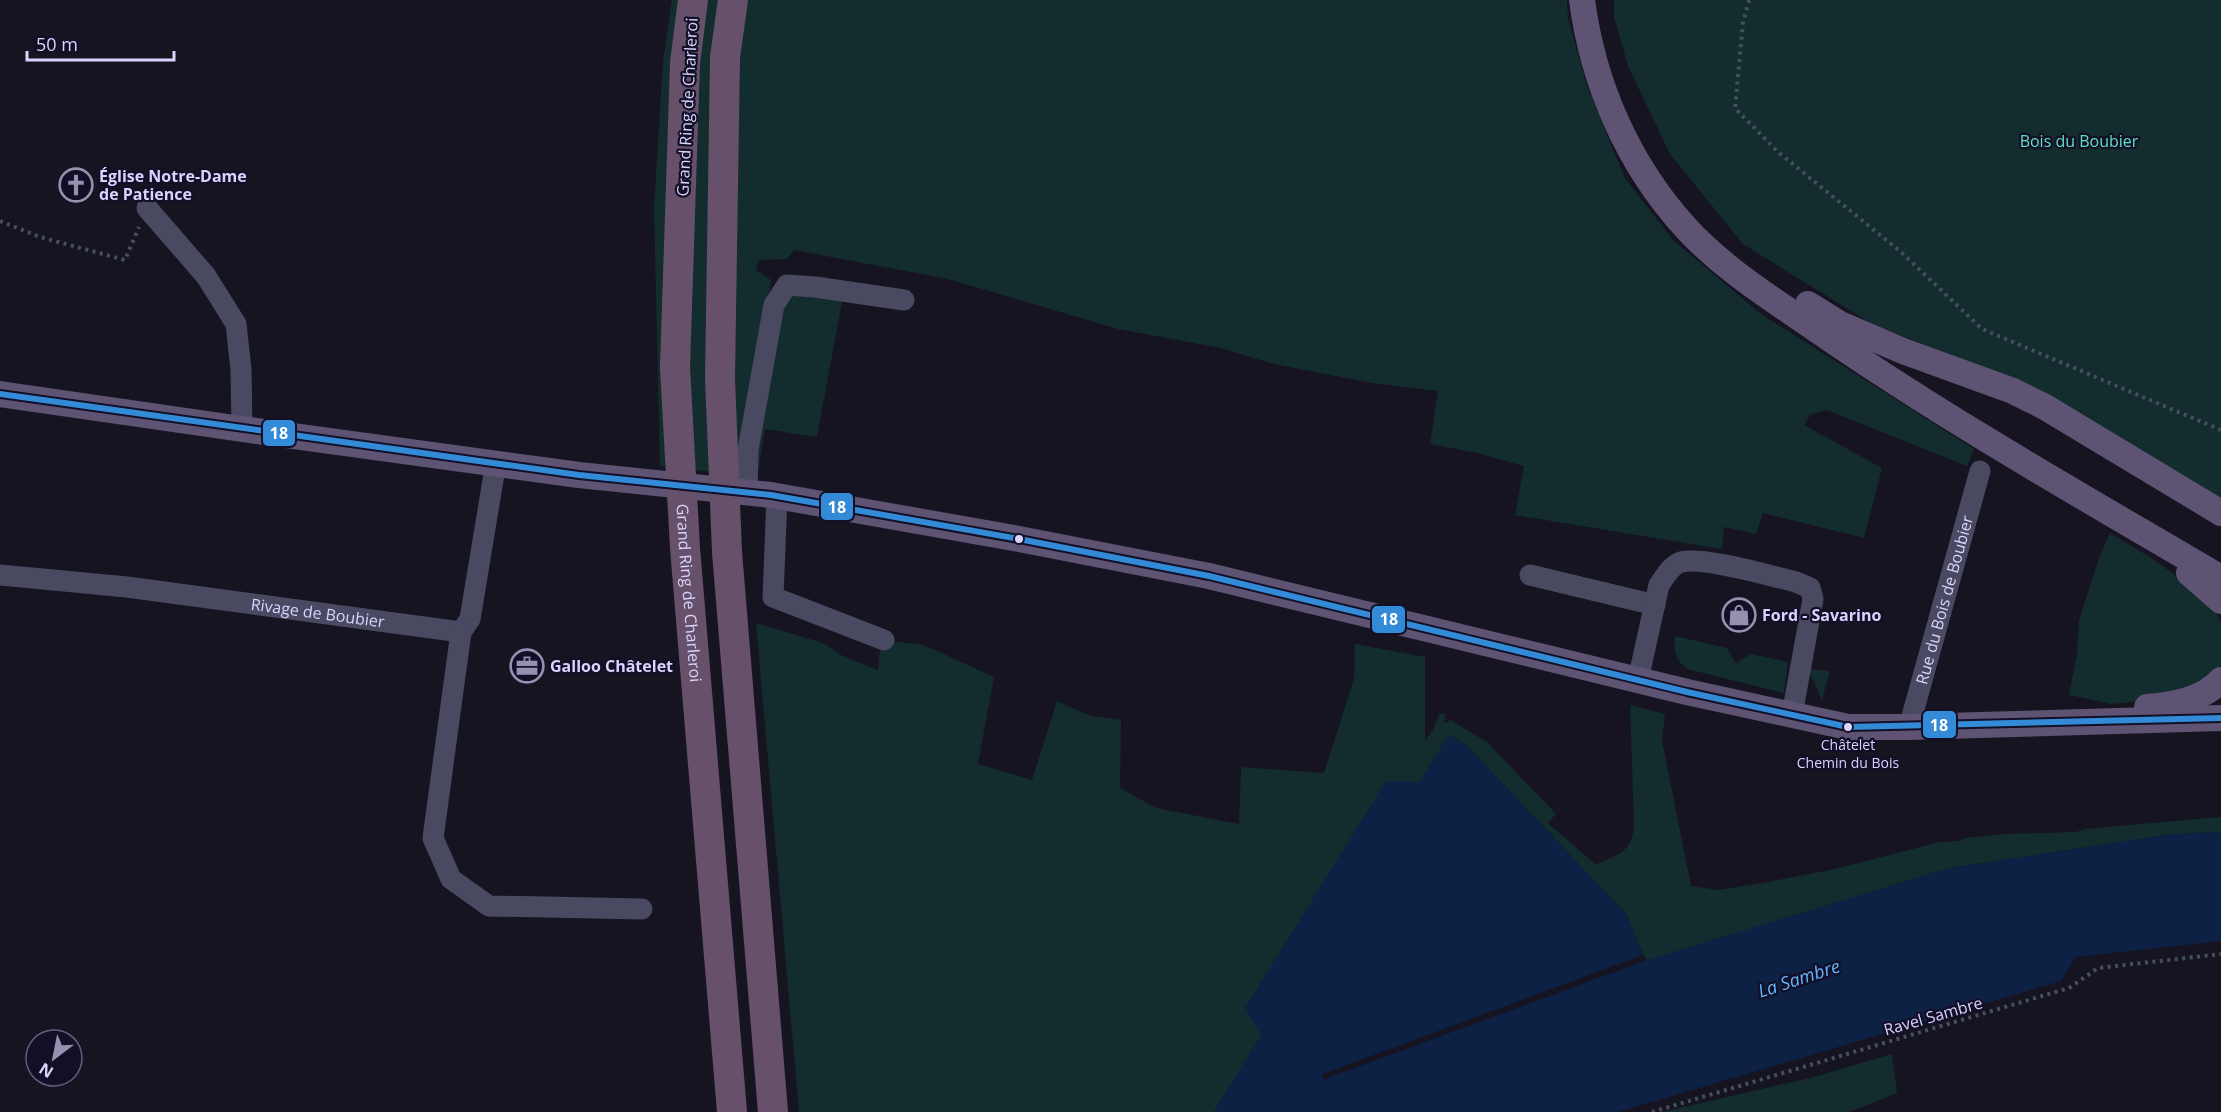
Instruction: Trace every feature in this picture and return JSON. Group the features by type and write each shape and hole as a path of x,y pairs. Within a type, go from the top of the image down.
{"highway":[{"name":"Grand Ring de Charleroi","path":"693,0 685,63 675,367 686,559 732,1112"},
{"path":"733,0 725,57 720,378 727,552 773,1112"}],"main road":[{"path":"1582,0 1598,74 1628,147 1641,171 1662,200 1705,248 1758,290 1902,388 2221,578"},
{"path":"1598,0 1615,78 1644,143 1675,193 1716,238 1738,257 1795,297 1840,324 1925,359 2013,391 2045,407 2221,513"},
{"path":"0,394 579,475 777,496 1019,539 1209,576 1638,680 1848,727 2221,718"},
{"path":"2113,514 2136,537 2206,585 2221,601"},
{"path":"2101,722 2125,709 2183,702 2201,695 2221,680"}],"street":[{"path":"147,208 206,276 236,324 241,370 242,429"},
{"path":"747,492 748,450 774,305 787,285 904,300"},
{"path":"496,462 470,619 461,632 433,838 451,879 489,906 642,909"},
{"name":"Rue du Bois de Boubier","path":"1909,727 1980,471"},
{"path":"777,496 773,597 884,640"},
{"path":"1638,680 1659,585 1667,572 1679,562 1697,560 1796,582 1810,588 1813,599 1792,715"},
{"name":"Rivage de Boubier","path":"0,574 127,587 461,632"},
{"path":"1530,575 1655,605"}],"path":[{"path":"1749,0 1743,22 1736,108 1778,152 1900,252 1982,329 2221,430"},
{"path":"0,221 40,237 125,260 147,208"},
{"name":"Ravel Sambre","path":"1652,1112 2069,988 2098,968 2221,954"}],"green space":[{"path":"672,0 1567,0 1568,18 1587,86 1625,178 1673,240 1761,314 1974,449 1967,466 1827,410 1811,414 1804,425 1882,468 1864,538 1763,513 1756,534 1724,527 1722,549 1515,515 1524,466 1477,453 1430,444 1438,391 1372,383 1274,364 1221,348 1118,329 948,279 794,250 787,259 759,260 756,270 771,280 747,476 660,466 654,207 663,61"},
{"name":"Bois du Boubier","path":"1614,0 2221,0 2221,500 1986,369 1872,324 1743,244 1670,154 1628,66 1614,17"},
{"path":"790,291 843,296 817,437 765,429 758,472 752,472 781,317"},
{"path":"2110,533 2153,559 2211,602 2221,623 2221,665 2204,684 2160,699 2112,704 2069,695 2077,653 2079,620 2099,558"},
{"path":"756,623 823,643 841,655 878,670 881,640 924,645 994,677 978,764 1032,780 1057,701 1091,716 1121,720 1120,788 1156,808 1239,824 1241,767 1324,773 1354,679 1355,644 1425,657 1425,741 1433,730 1439,714 1446,714 1444,722 1447,723 1450,720 1487,742 1556,814 1548,823 1596,865 1617,855 1627,847 1634,826 1630,705 1665,714 1662,741 1691,886 1718,890 1762,883 1835,869 1940,842 2003,834 2076,832 2084,829 2221,817 2221,832 2173,834 1950,868 1646,961 1626,914 1466,745 1449,735 1214,1112 799,1112"},
{"path":"1675,636 1727,648 1736,663 1751,654 1788,662 1784,693 1687,669 1676,654"},
{"path":"1808,669 1830,671 1822,700"},
{"path":"1892,1054 1897,1093 1849,1112 1662,1112 1814,1077"}],"water":[{"name":"La Sambre","path":"1449,735 1466,745 1626,914 1643,955 1323,1074 1323,1079 1647,960 1950,868 2173,834 2221,832 2221,941 2076,957 2061,981 1618,1112 1214,1112 1261,1035 1245,1008 1386,781 1419,782"}],"pier":[{"path":"1643,955 1645,957 1549,993 1646,958 1647,960 1325,1079 1322,1077 1323,1074"}],"transit line":[{"name":"18","path":"0,394 579,475 771,495 1019,539 1209,576 1687,692 1848,727 2221,718"}],"place":[{"name":"Église Notre-Dame de Patience","path":"76,185"},
{"name":"Ford - Savarino","path":"1739,615"},
{"name":"Galloo Châtelet","path":"527,666"},
{"name":"Châtelet Chemin du Bois","path":"1848,727"}]}
